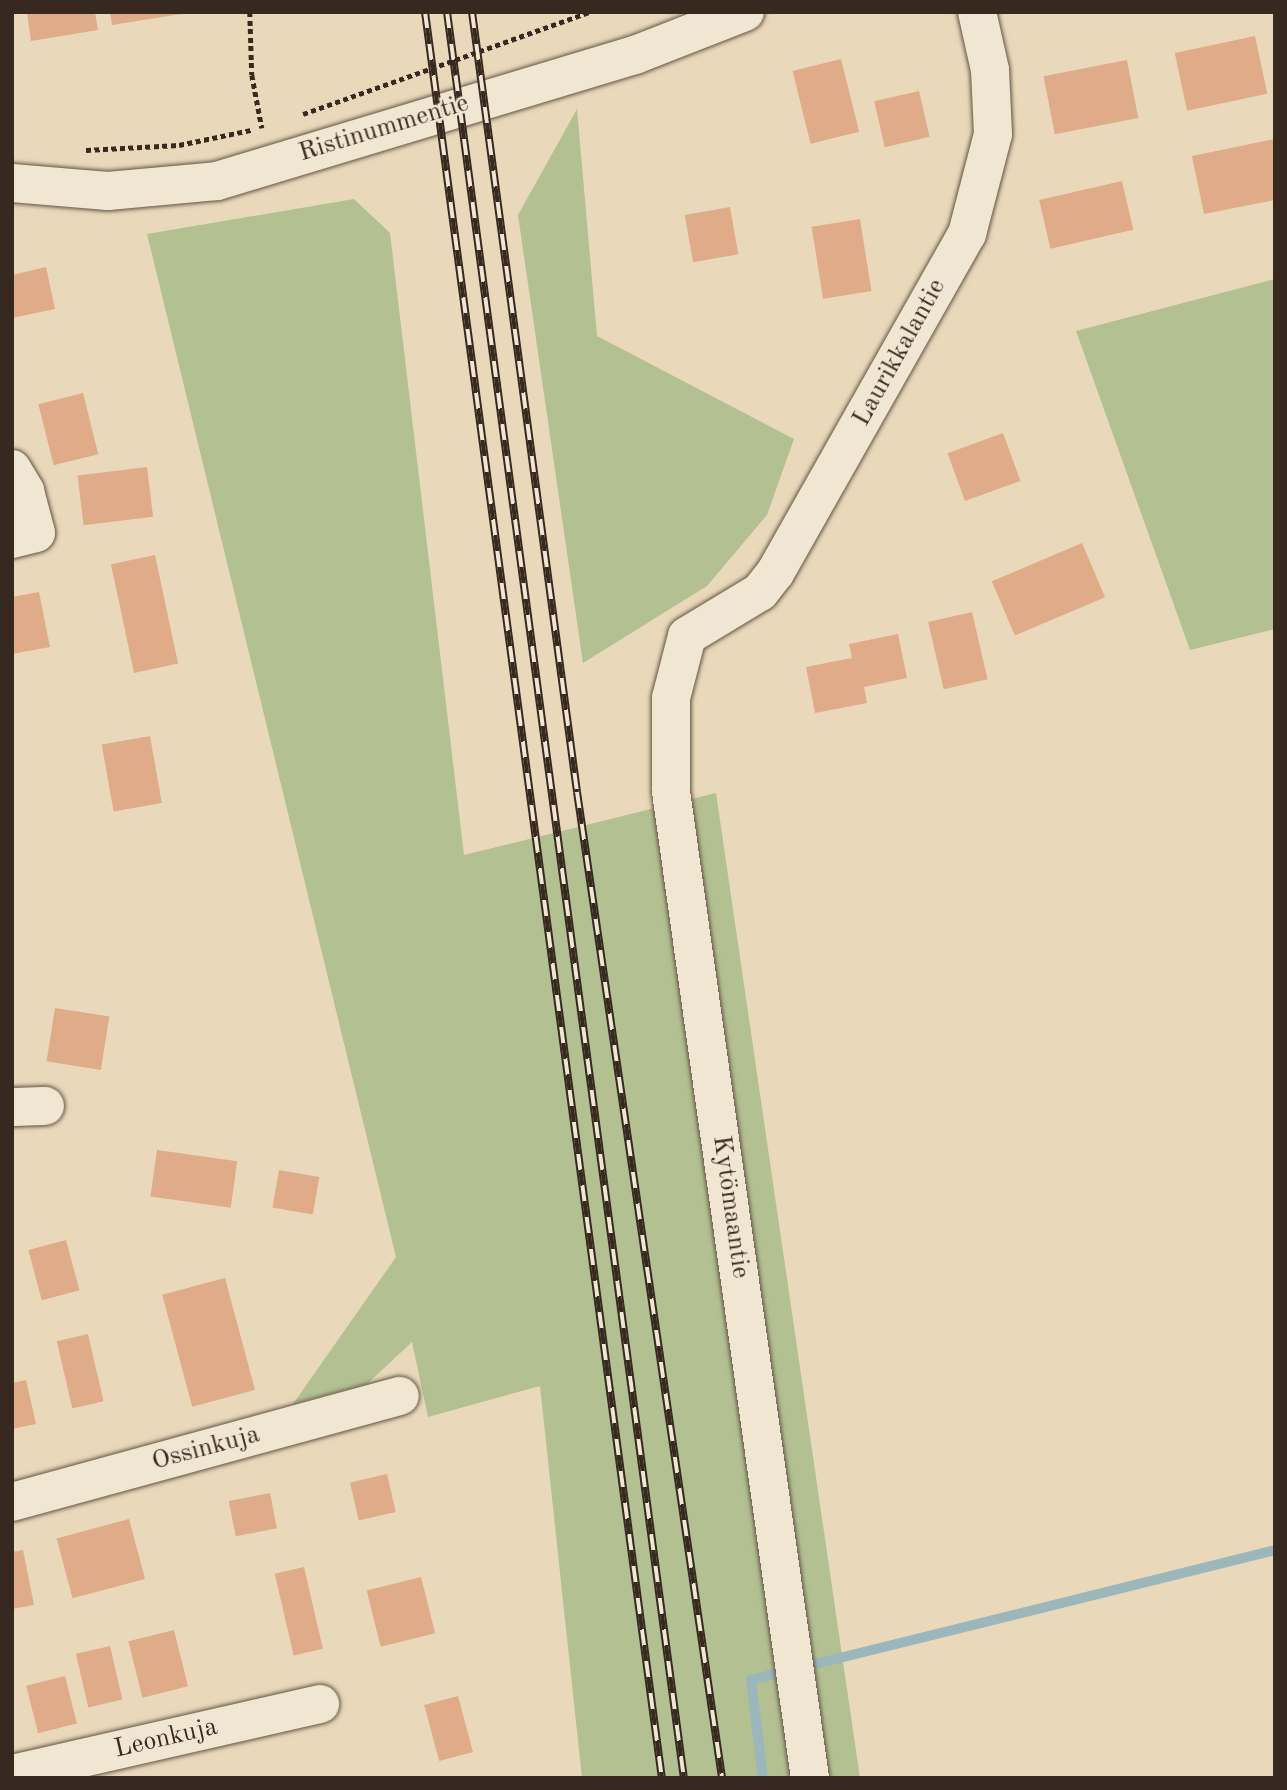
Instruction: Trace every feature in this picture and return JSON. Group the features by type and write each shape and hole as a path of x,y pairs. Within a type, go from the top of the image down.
{"street":[{"name":"Ristinummentie","path":"12,183 108,191 217,181 635,55 745,12"},
{"name":"Laurikkalantie","path":"687,636 760,592 775,573 967,234 992,134 990,70 977,12"},
{"path":"12,469 25,491 24,536"},
{"name":"Kytömaantie","path":"687,636 671,698 671,790 810,1778"},
{"name":"Ossinkuja","path":"12,1502 400,1396"},
{"name":"Leonkuja","path":"12,1774 320,1704"}],"path":[{"path":"250,12 253,75 262,128"},
{"path":"297,116 589,12"},
{"path":"73,151 178,145 274,124"}],"green space":[{"path":"577,109 597,336 794,439 767,515 707,586 583,663 518,215"},
{"path":"354,199 390,233 464,855 716,793 860,1778 582,1778 540,1386 428,1417 412,1342 367,1384 293,1404 396,1257 147,234"},
{"path":"1275,279 1275,629 1190,650 1076,331"}],"building":[{"path":"27,12 95,12 98,30 31,41"},
{"path":"110,12 181,12 181,14 112,25"},
{"path":"1255,36 1267,94 1187,111 1175,53"},
{"path":"841,59 859,132 811,144 792,71"},
{"path":"1127,60 1138,118 1055,134 1044,76"},
{"path":"919,91 930,137 885,147 874,101"},
{"path":"1275,139 1275,200 1204,214 1192,156"},
{"path":"1122,181 1133,230 1050,249 1039,200"},
{"path":"730,207 738,254 693,262 685,215"},
{"path":"860,219 871,291 823,299 812,227"},
{"path":"46,267 55,309 12,318 12,275"},
{"path":"83,393 98,454 54,465 38,404"},
{"path":"1003,433 1020,481 965,501 948,453"},
{"path":"147,467 153,517 84,525 78,476"},
{"path":"1082,543 1105,597 1015,636 992,581"},
{"path":"155,555 178,664 134,673 111,564"},
{"path":"39,592 50,647 12,654 12,597"},
{"path":"972,612 988,679 944,689 928,622"},
{"path":"898,634 907,678 864,687 867,703 815,713 806,667 852,658 849,644"},
{"path":"150,736 162,803 114,811 102,745"},
{"path":"55,1008 109,1017 101,1070 47,1061"},
{"path":"157,1150 237,1161 231,1208 150,1197"},
{"path":"279,1170 319,1177 313,1215 272,1207"},
{"path":"66,1240 79,1290 42,1300 28,1250"},
{"path":"225,1278 255,1390 192,1407 162,1295"},
{"path":"88,1334 104,1401 72,1408 57,1341"},
{"path":"26,1380 36,1424 12,1429 12,1383"},
{"path":"387,1474 396,1512 359,1521 350,1483"},
{"path":"270,1493 277,1528 236,1536 229,1501"},
{"path":"129,1519 145,1579 73,1598 57,1538"},
{"path":"23,1550 34,1605 12,1609 12,1552"},
{"path":"304,1567 323,1649 294,1656 275,1574"},
{"path":"421,1577 435,1633 381,1647 367,1591"},
{"path":"174,1630 188,1686 142,1698 128,1641"},
{"path":"110,1646 122,1700 88,1707 76,1654"},
{"path":"65,1676 77,1724 38,1733 26,1686"},
{"path":"458,1696 473,1752 439,1761 424,1705"}],"waterway":[{"path":"807,1666 1275,1550"},
{"path":"763,1778 751,1680 782,1672"}],"railway":[{"path":"425,12 662,1778"},
{"path":"447,12 684,1778"},
{"path":"472,12 577,792 722,1778"}]}
